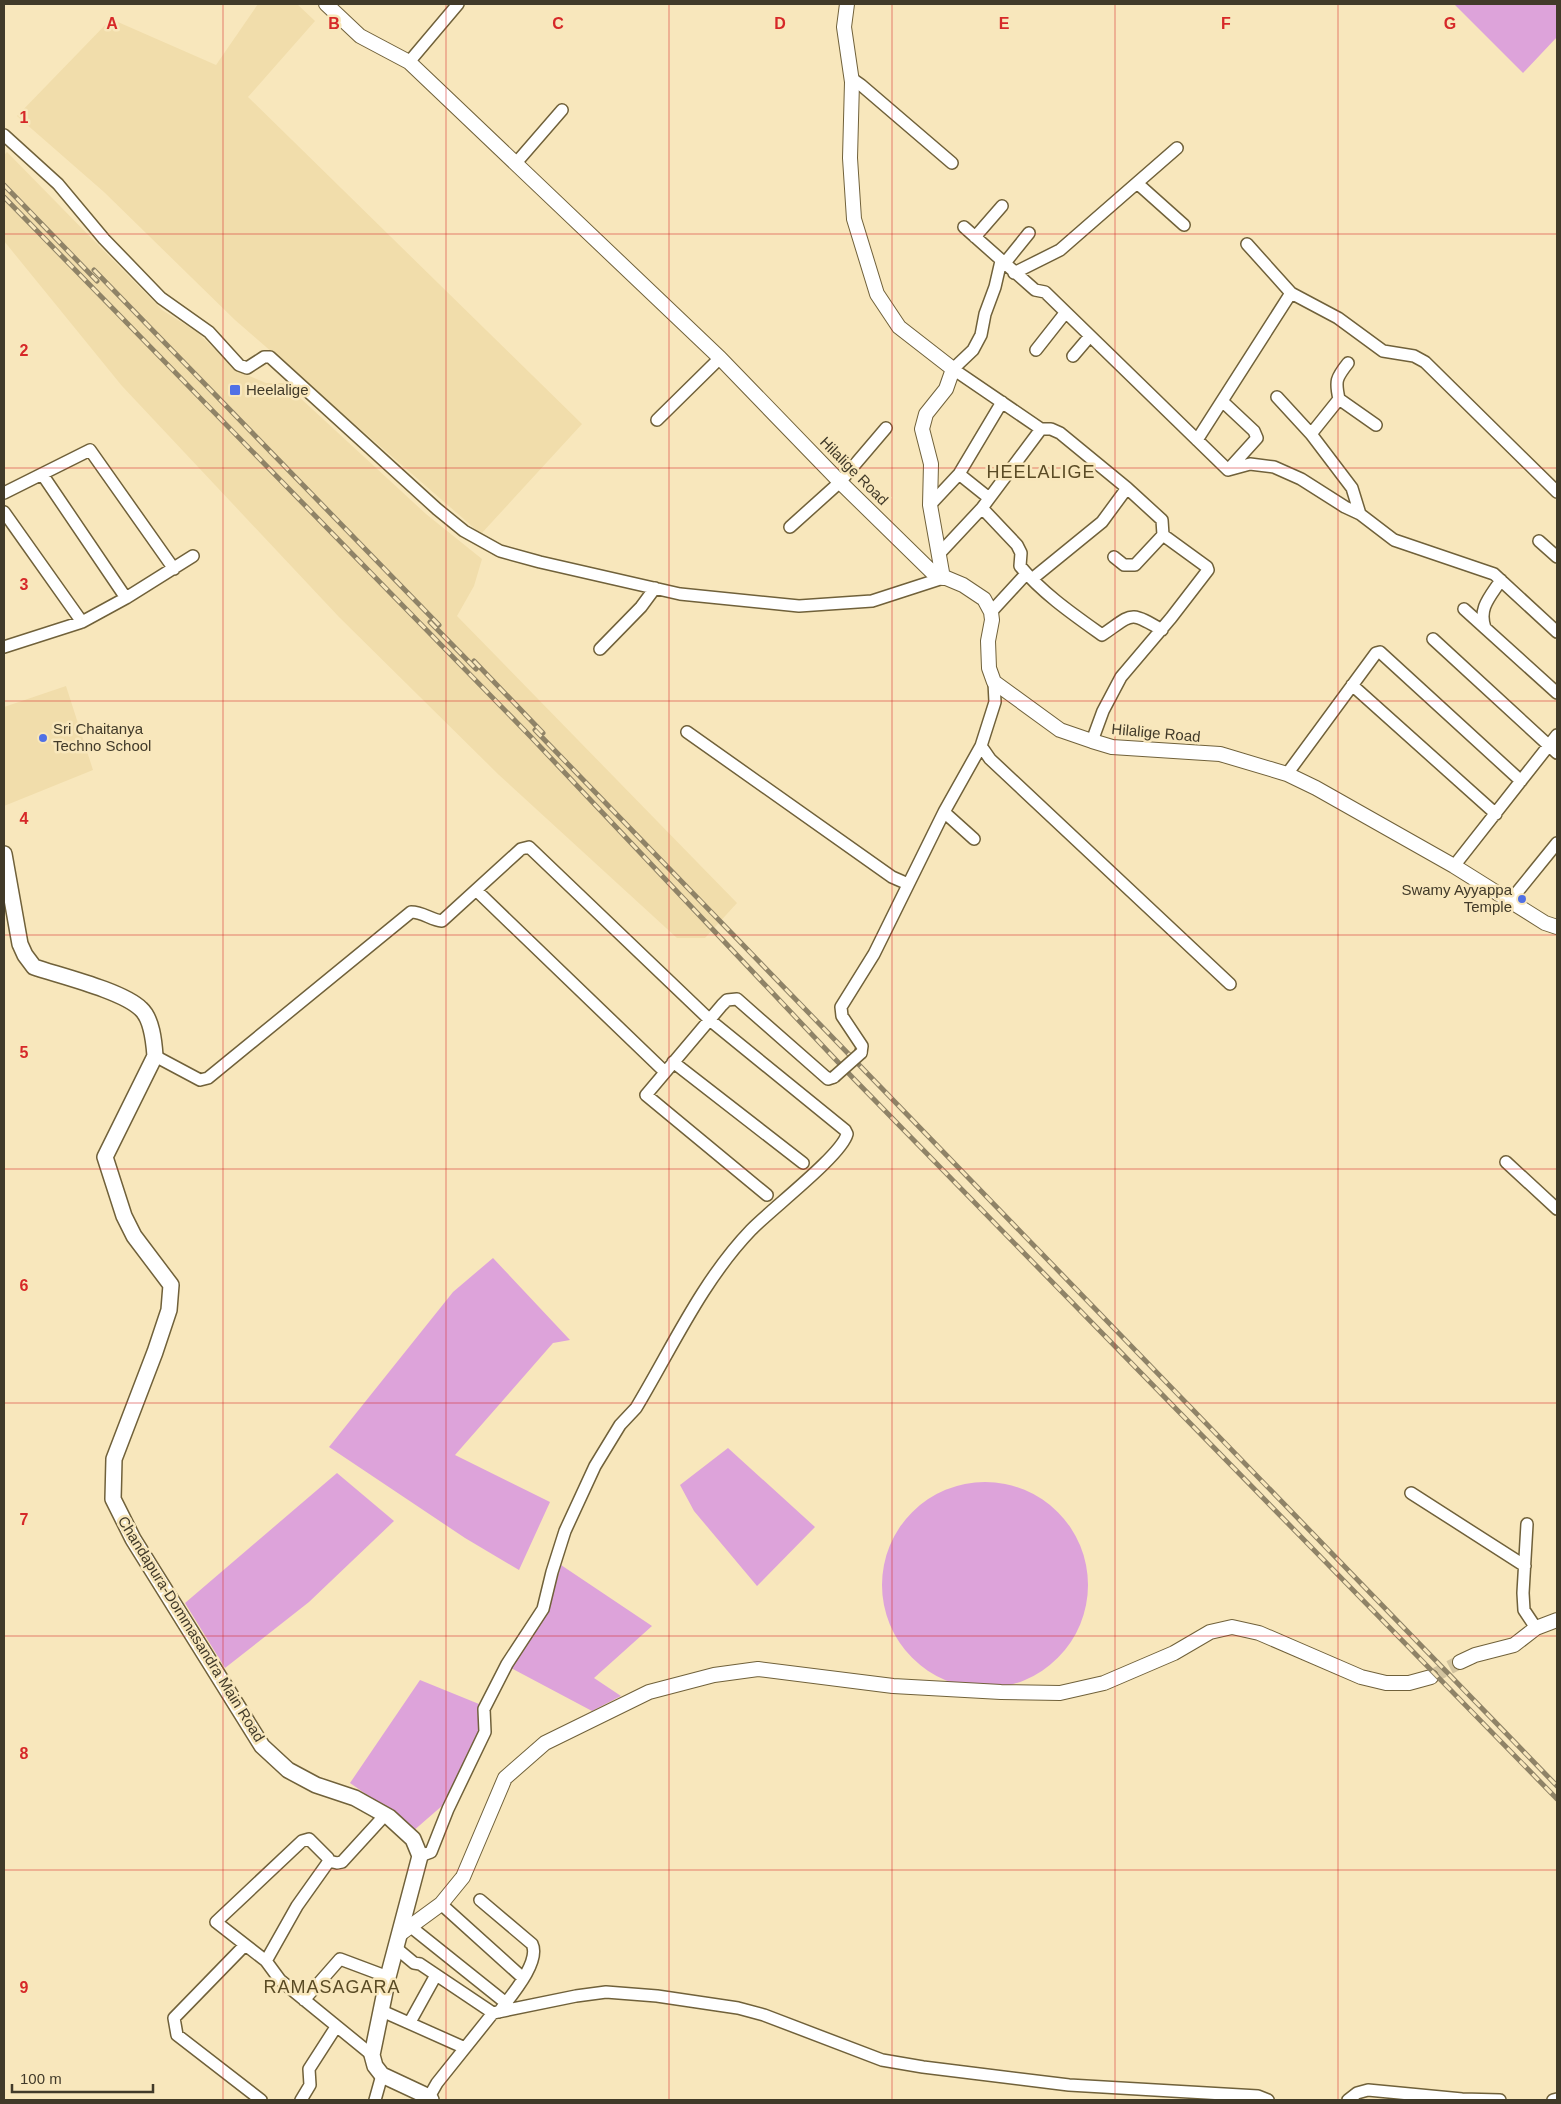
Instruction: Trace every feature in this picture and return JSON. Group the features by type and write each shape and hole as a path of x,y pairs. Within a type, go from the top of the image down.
{"main road":[{"path":"4,854 20,944 25,955 34,967 126,998 143,1010 154,1042 155,1056"},
{"name":"Chandapura-Dommasandra Main Road","path":"155,1056 105,1157 134,1236 171,1285 167,1316 114,1459 113,1499 133,1539 262,1746 288,1770 316,1786 355,1798 385,1815 404,1829 412,1839 420,1856"},
{"path":"420,1856 402,1936 388,1978 372,2055 375,2066 382,2075 430,2099"}],"street":[{"name":"Hilalige Road","path":"326,4 360,36 409,62 720,358 840,482 932,572 963,585 984,600 991,612"},
{"path":"409,62 458,4"},
{"path":"847,4 844,27 851,78 850,158 854,219 877,294 899,327 952,369 1041,429 1051,429 1060,434 1127,488 1162,520 1163,535 1135,565 1124,565 1114,557"},
{"path":"851,78 952,163"},
{"path":"516,163 562,110"},
{"path":"4,135 58,184 104,239 161,298 209,332 241,366 247,368 264,357 270,357 388,466 464,531 500,551 680,594 799,606 872,601 944,578 930,504 931,464 922,428 926,414 946,389 952,369 973,350 981,335 985,314 1002,263 1029,233"},
{"path":"1014,273 1060,250 1178,148"},
{"path":"1137,183 1184,225"},
{"path":"975,237 1002,206"},
{"path":"964,227 1002,263 1035,290 1045,292 1228,470"},
{"path":"1247,244 1291,293 1338,318 1383,351 1414,356 1425,362 1557,492"},
{"path":"1197,440 1291,293"},
{"path":"1036,350 1062,317 1067,314"},
{"path":"1073,356 1090,336"},
{"path":"657,420 720,358"},
{"path":"1348,363 1337,378 1336,387 1339,399 1376,426"},
{"path":"1278,397 1311,434 1352,488 1360,514"},
{"path":"1311,434 1339,399"},
{"path":"1222,401 1254,431 1257,438 1228,470"},
{"path":"930,504 959,474 1002,402"},
{"path":"790,527 840,482 886,428"},
{"path":"940,554 982,508 1041,429"},
{"path":"4,493 90,450 174,569"},
{"path":"1228,470 1250,464 1274,467 1301,479 1360,514 1394,540 1494,574 1557,632"},
{"path":"42,474 126,598"},
{"path":"959,474 989,498"},
{"path":"767,1195 646,1096 727,1000 737,999 828,1079 834,1077 861,1052 862,1046 842,1016 841,1007 874,954 944,812 981,746 995,702 994,682 989,668 988,641 992,620 991,612 1029,577 1102,522 1127,488"},
{"path":"982,508 1017,545 1020,553 1020,566 1029,577 1102,636 1132,616 1139,616 1162,630"},
{"path":"4,512 82,622"},
{"path":"1092,741 1103,710 1121,677 1162,630 1208,570 1207,567 1163,535"},
{"path":"1539,541 1557,557"},
{"path":"4,647 82,622 126,598 193,556"},
{"path":"1485,628 1482,613 1501,580"},
{"path":"600,649 641,607 655,588"},
{"path":"1464,609 1557,693"},
{"path":"1433,639 1553,749"},
{"path":"1287,774 1376,653 1383,654 1521,781"},
{"name":"Hilalige Road","path":"994,682 1060,730 1092,741 1112,747 1220,754 1287,774 1316,788 1454,866 1545,923 1557,927"},
{"path":"1352,686 1496,814"},
{"path":"687,732 892,877 908,884"},
{"path":"1454,866 1521,781 1553,749 1557,735"},
{"path":"981,746 990,759 1230,984"},
{"path":"944,812 974,839"},
{"path":"1510,902 1557,843"},
{"path":"155,1056 205,1080 411,912 420,912 432,920 442,921 521,849 530,847 710,1020 845,1130 846,1138 814,1173 751,1230 720,1265 636,1408 620,1425 595,1466 565,1532 543,1608 507,1664 484,1709 485,1732 448,1810 431,1852 420,1856"},
{"path":"477,891 665,1072"},
{"path":"674,1062 803,1164"},
{"path":"1506,1162 1557,1210"},
{"path":"1411,1493 1525,1566"},
{"path":"1526,1524 1524,1610 1536,1628"},
{"path":"1460,1662 1474,1655 1514,1645 1536,1628 1557,1620"},
{"path":"402,1936 442,1904 463,1877 505,1778 545,1743 649,1692 714,1676 758,1669 893,1686 1060,1693 1104,1683 1174,1653 1210,1632 1232,1627 1259,1633 1361,1677 1386,1683 1409,1683 1431,1677"},
{"path":"372,2055 280,1980 266,1961 216,1922 302,1841 309,1839 329,1861 342,1862 385,1815"},
{"path":"266,1961 297,1906 329,1861"},
{"path":"430,2099 437,2084 523,1978 534,1957 535,1950 532,1944 480,1900"},
{"path":"442,1904 523,1978"},
{"path":"402,1936 414,1963 420,1964 499,2009 606,1992 657,1996 738,2008 764,2015 882,2060 915,2066 1069,2085 1258,2096 1268,2100"},
{"path":"402,1936 499,2009"},
{"path":"245,1945 174,2018 174,2026 177,2035 261,2100"},
{"path":"304,2000 340,1959 388,1978"},
{"path":"410,2022 436,1974"},
{"path":"382,2011 465,2048"},
{"path":"301,2100 310,2085 309,2069 336,2027"},
{"path":"375,2100 382,2075"},
{"path":"1348,2100 1357,2093 1368,2090 1462,2099 1500,2100"},
{"path":"1553,2100 1557,2099"}],"shaded area":[{"path":"258,4 297,4 315,21 248,97 582,424 481,534 235,320 104,192 17,116 111,19 216,65"},
{"path":"1454,4 1557,4 1557,37 1523,73"},
{"path":"7,152 162,310 197,332 237,371 266,383 284,383 426,514 482,559 474,586 457,616 737,903 705,938 677,938 499,775 339,617 122,386 4,241 4,155"},
{"name":"Sri Chaitanya Techno School","path":"66,686 93,770 4,806 4,707"},
{"path":"493,1258 570,1340 553,1343 455,1455 550,1502 519,1570 465,1538 329,1447 453,1292"},
{"path":"728,1448 815,1527 757,1586 694,1511 680,1485"},
{"path":"337,1473 394,1521 309,1602 225,1668 185,1603"},
{"path":"975,1482 995,1482 1015,1486 1034,1494 1051,1505 1065,1519 1076,1536 1084,1555 1088,1585 1084,1615 1076,1634 1065,1651 1051,1665 1034,1676 1015,1684 995,1688 975,1688 955,1684 936,1676 919,1665 905,1651 894,1634 886,1615 882,1595 882,1575 886,1555 894,1536 905,1519 919,1505 936,1494 955,1486"},
{"path":"561,1565 652,1626 594,1678 621,1696 592,1711 511,1668 548,1612"},
{"path":"420,1680 479,1704 479,1730 443,1805 412,1832 396,1815 350,1783"}],"tunnel":[{"path":"1431,1677 1460,1662"}],"railway":[{"path":"4,185 97,281"},
{"path":"4,197 531,737 853,1078 1557,1799"},
{"path":"94,270 439,625"},
{"path":"430,622 476,669"},
{"path":"474,661 543,733"},
{"path":"535,730 1557,1786"}],"place":[{"name":"Heelalige","path":"235,390"},
{"name":"Sri Chaitanya Techno School","path":"43,738"},
{"name":"Swamy Ayyappa Temple","path":"1522,899"}],"district":[{"name":"HEELALIGE","path":"1041,472"},
{"name":"RAMASAGARA","path":"332,1987"}]}
